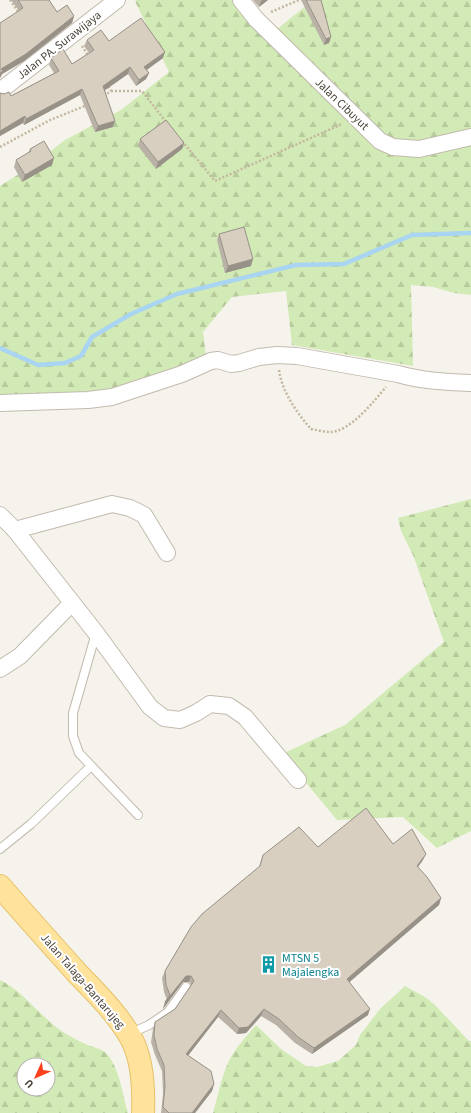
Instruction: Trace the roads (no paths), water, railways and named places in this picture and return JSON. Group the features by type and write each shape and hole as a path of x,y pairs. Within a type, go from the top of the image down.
{"main road":[{"name":"Jalan Talaga-Bantarujeg","path":"0,886 115,1015 132,1039 138,1056 144,1093 143,1113"}],"street":[{"name":"Jalan PA. Surawijaya","path":"0,91 117,0"},
{"name":"Jalan Cibuyut","path":"240,0 256,19 380,140 393,147 419,149 471,137"},
{"path":"0,403 88,400 112,397 182,374 211,361 218,360 235,364 259,357 277,354 297,356 411,377 471,383"},
{"path":"15,530 112,504 130,508 144,515 167,553"},
{"path":"0,515 15,530 96,633 150,706 164,718 180,720 196,713 210,704 229,706 246,718 298,780"},
{"path":"0,669 20,656 72,604"}],"lane":[{"path":"96,633 73,713 73,736 79,753 138,815"},
{"path":"0,849 31,824 91,766"},
{"path":"128,1034 149,1025 168,1012 186,987"}],"waterway":[{"path":"0,348 38,365 65,363 81,356 92,337 131,314 177,294 296,265 344,264 412,235 471,233"}],"place":[{"name":"MTSN 5 Majalengka","path":"269,965"}]}
